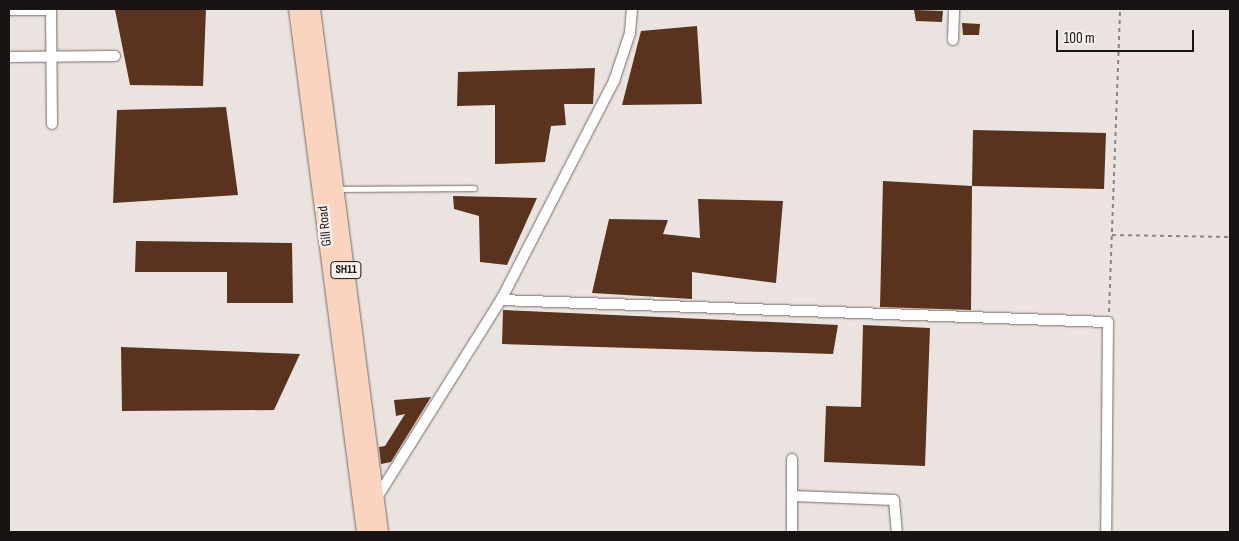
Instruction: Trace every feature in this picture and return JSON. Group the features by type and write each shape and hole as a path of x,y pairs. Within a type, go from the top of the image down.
{"main road":[{"name":"Gill Road","path":"298,9 365,532"},
{"name":"SH11","path":"312,9 380,532"}],"street":[{"path":"376,499 501,300 614,81 630,34 632,9"},
{"path":"953,40 954,9"},
{"path":"9,10 51,10 52,124"},
{"path":"9,57 115,56"},
{"path":"501,300 1108,322 1106,532"},
{"path":"792,459 792,532"},
{"path":"793,496 894,500 897,532"}],"lane":[{"path":"337,190 474,188"}],"path":[{"path":"1108,322 1120,9"},
{"path":"1112,235 1230,237"}],"building":[{"path":"206,9 203,86 130,85 115,10"},
{"path":"914,10 943,11 942,22 916,21"},
{"path":"962,23 980,24 979,35 963,35"},
{"path":"697,26 702,104 622,105 641,31"},
{"path":"595,68 593,104 564,104 566,125 551,126 545,162 495,164 495,105 457,106 458,72"},
{"path":"226,107 238,195 113,203 117,110"},
{"path":"973,130 1106,133 1104,189 972,186"},
{"path":"883,181 972,186 971,310 880,307"},
{"path":"453,196 537,198 507,265 480,262 479,216 454,209"},
{"path":"698,199 783,201 776,283 692,272 692,299 592,293 609,219 668,220 663,234 700,238"},
{"path":"136,241 292,243 293,303 227,303 227,272 135,272"},
{"path":"503,310 838,325 833,354 502,344"},
{"path":"863,325 930,328 925,466 824,462 826,406 861,407"},
{"path":"121,347 300,354 274,410 122,411"},
{"path":"431,397 391,462 381,464 379,447 385,446 405,414 396,416 394,400"}]}
